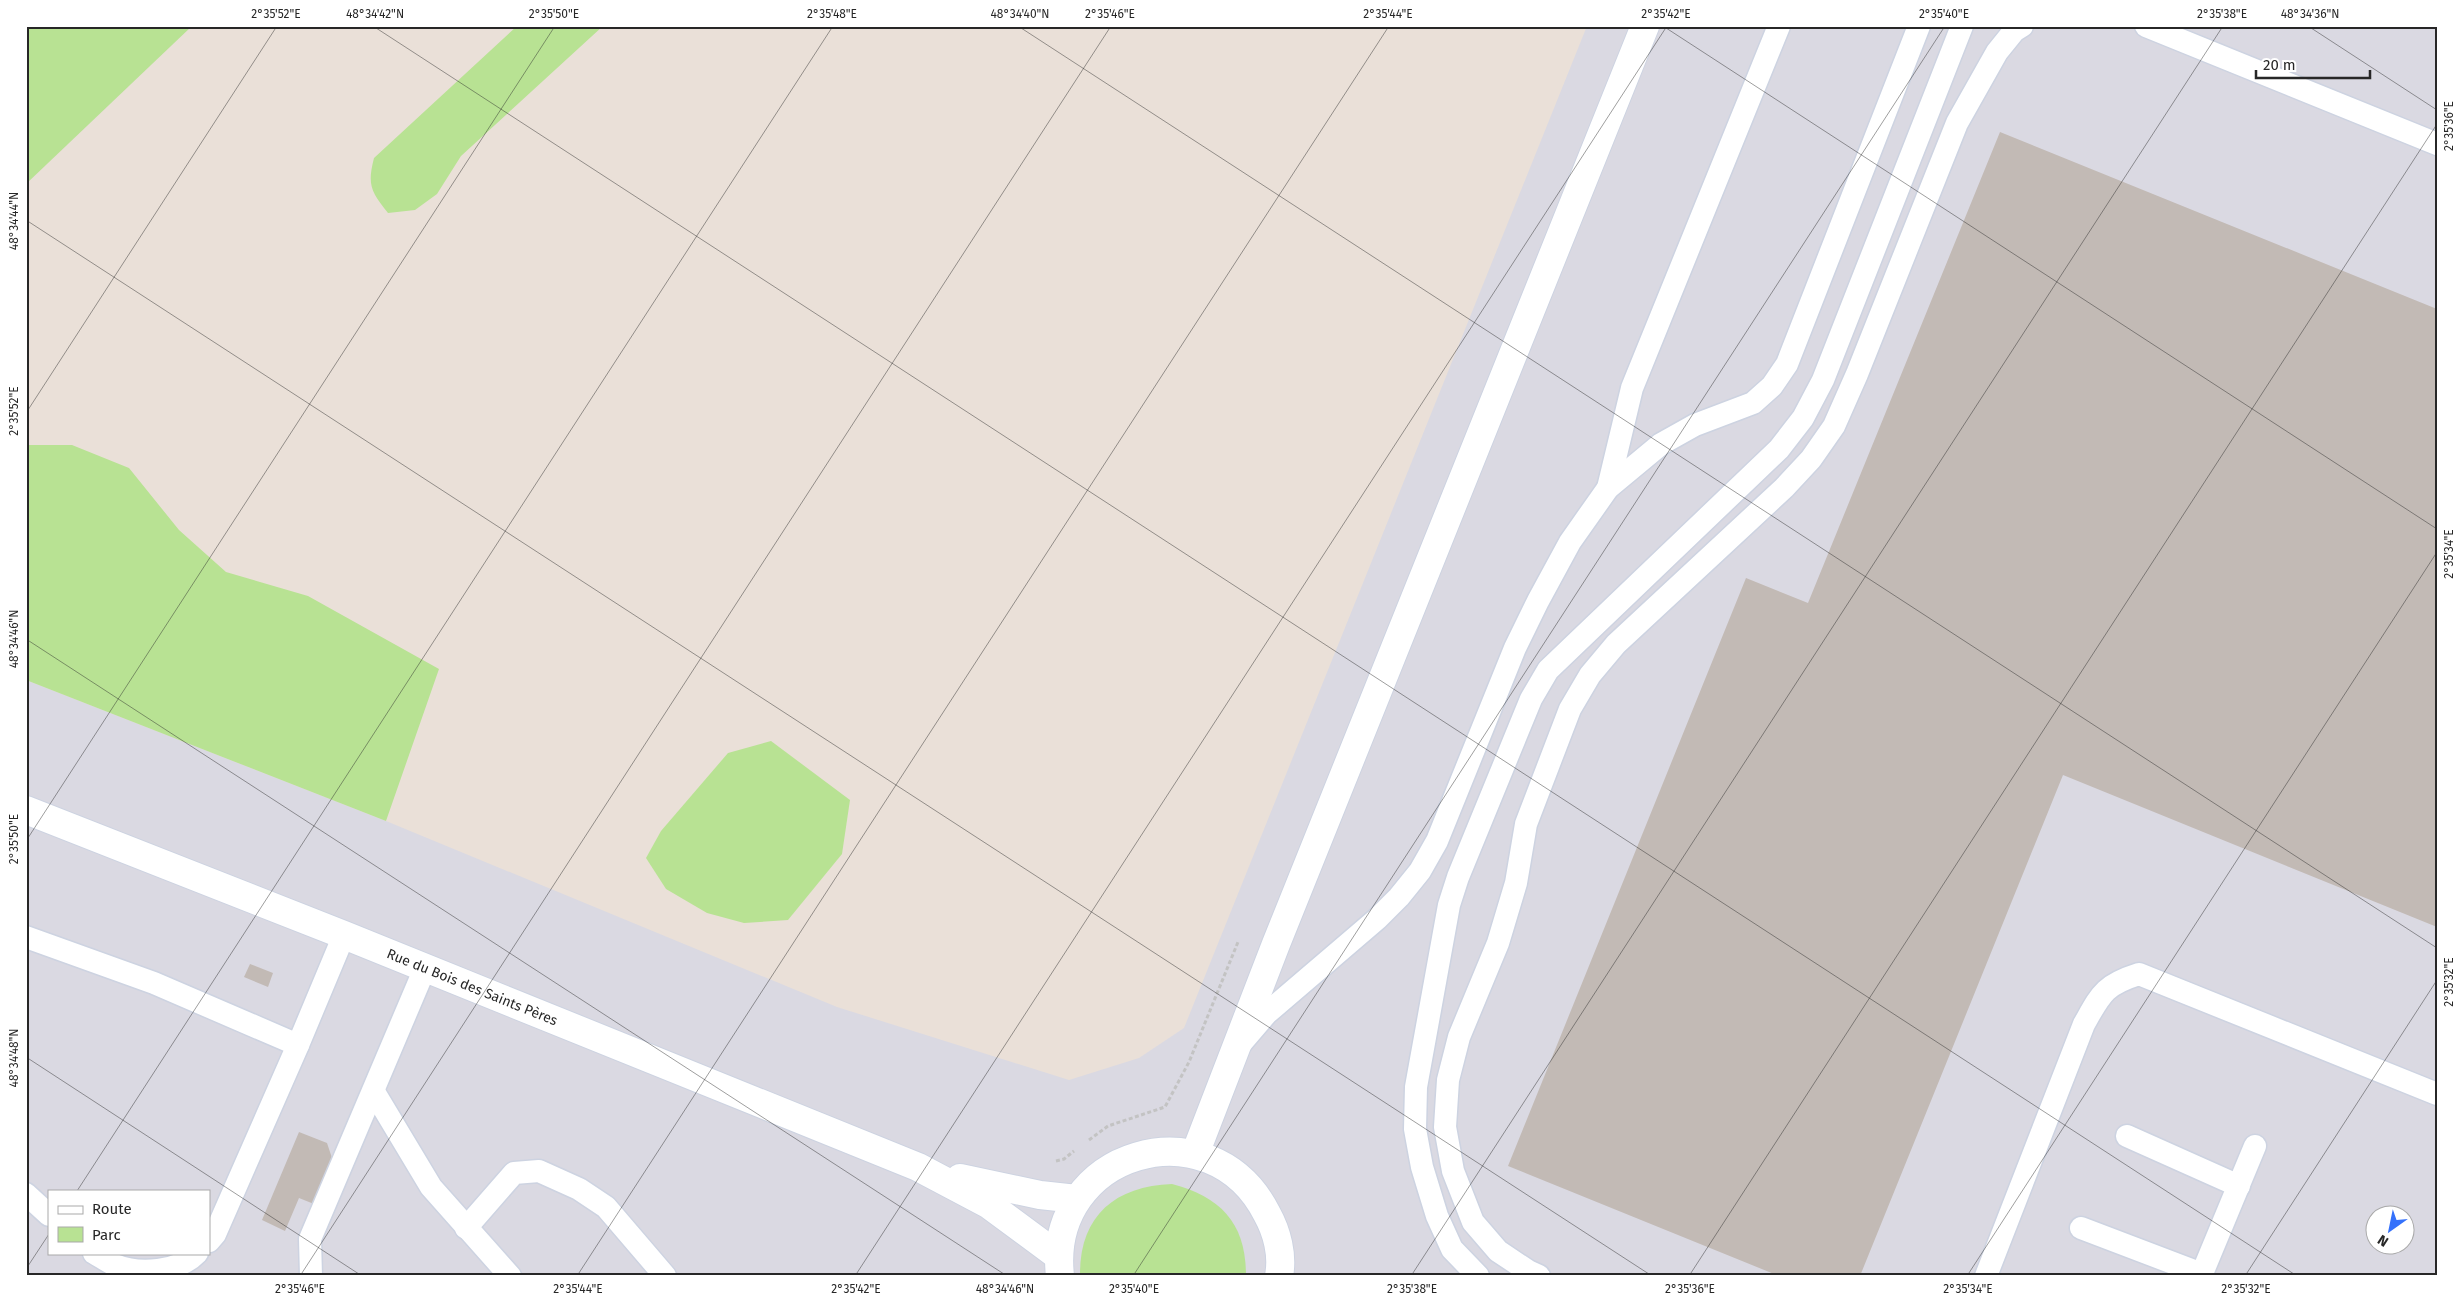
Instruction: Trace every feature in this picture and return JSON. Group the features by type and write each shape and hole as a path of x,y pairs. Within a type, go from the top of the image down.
{"street":[{"path":"1196,1154 1276,944 1645,26"},
{"name":"Rue du Bois des Saints Pères","path":"26,810 425,968 918,1167 988,1204 1058,1265"},
{"path":"1058,1265 1063,1226 1077,1199 1100,1175 1129,1158 1162,1151 1196,1154 1230,1169 1258,1196 1276,1230 1280,1267 1279,1276"},
{"name":"Rue du Bois des Saints Pères","path":"918,1167 996,1187 1077,1199"}],"lane":[{"path":"1608,488 1632,388 1779,26"},
{"path":"1234,1053 1266,1014 1377,919 1399,897 1420,871 1437,841 1515,648 1534,609 1570,542 1608,488 1661,444 1695,425 1753,403 1772,386 1787,364 1919,26"},
{"path":"1478,1276 1452,1249 1437,1216 1422,1167 1415,1129 1416,1087 1449,905 1458,877 1531,699 1548,670 1779,450 1803,418 1823,380 1962,26"},
{"path":"1539,1276 1498,1251 1473,1222 1452,1171 1446,1126 1448,1080 1459,1037 1498,943 1516,883 1526,824 1570,709 1590,675 1616,644 1784,488 1811,459 1834,426 1857,374 1957,123 1997,52 2014,31 2022,26"},
{"path":"2146,26 2437,144"},
{"path":"210,1240 215,1234 344,936"},
{"path":"26,937 154,983 298,1045"},
{"path":"311,1276 310,1239 425,968"},
{"path":"1986,1276 2084,1024 2103,991 2119,980 2139,974 2437,1094"},
{"path":"374,1092 430,1187 503,1273"},
{"path":"2127,1136 2239,1186"},
{"path":"2081,1228 2202,1275 2255,1146"},
{"path":"466,1228 514,1174 540,1171 579,1189 606,1207 665,1276"},
{"path":"26,1194 48,1214"},
{"path":"96,1254 116,1266 141,1270 167,1269 190,1260 196,1254"}],"path":[{"path":"1086,1142 1108,1126 1165,1107 1189,1062 1242,932"},
{"path":"1047,1164 1064,1159 1079,1148"}],"shaded area":[{"path":"1587,26 2437,26 2437,1276 26,1276 26,680 386,821 837,1007 1069,1080 1139,1058 1184,1028"}],"green space":[{"path":"26,26 192,26 26,184"},
{"path":"517,26 603,26 461,156 437,194 415,210 388,213 372,188 371,175 374,158"},
{"path":"26,445 72,445 129,468 179,530 226,572 308,596 439,669 386,821 26,680"},
{"path":"771,741 850,800 842,854 788,920 744,923 707,913 666,889 646,858 661,831 728,753"},
{"path":"1172,1184 1204,1196 1227,1215 1236,1227 1241,1241 1245,1257 1246,1276 1080,1276 1081,1255 1086,1237 1093,1221 1104,1209 1117,1198 1133,1191 1151,1186"}],"building":[{"path":"2000,132 2437,309 2437,927 2063,775 1860,1276 1779,1276 1508,1166 1746,578 1808,603"},
{"path":"250,964 273,973 268,987 244,977"},
{"path":"299,1132 327,1143 332,1158 314,1204 299,1198 285,1231 262,1220"}]}
